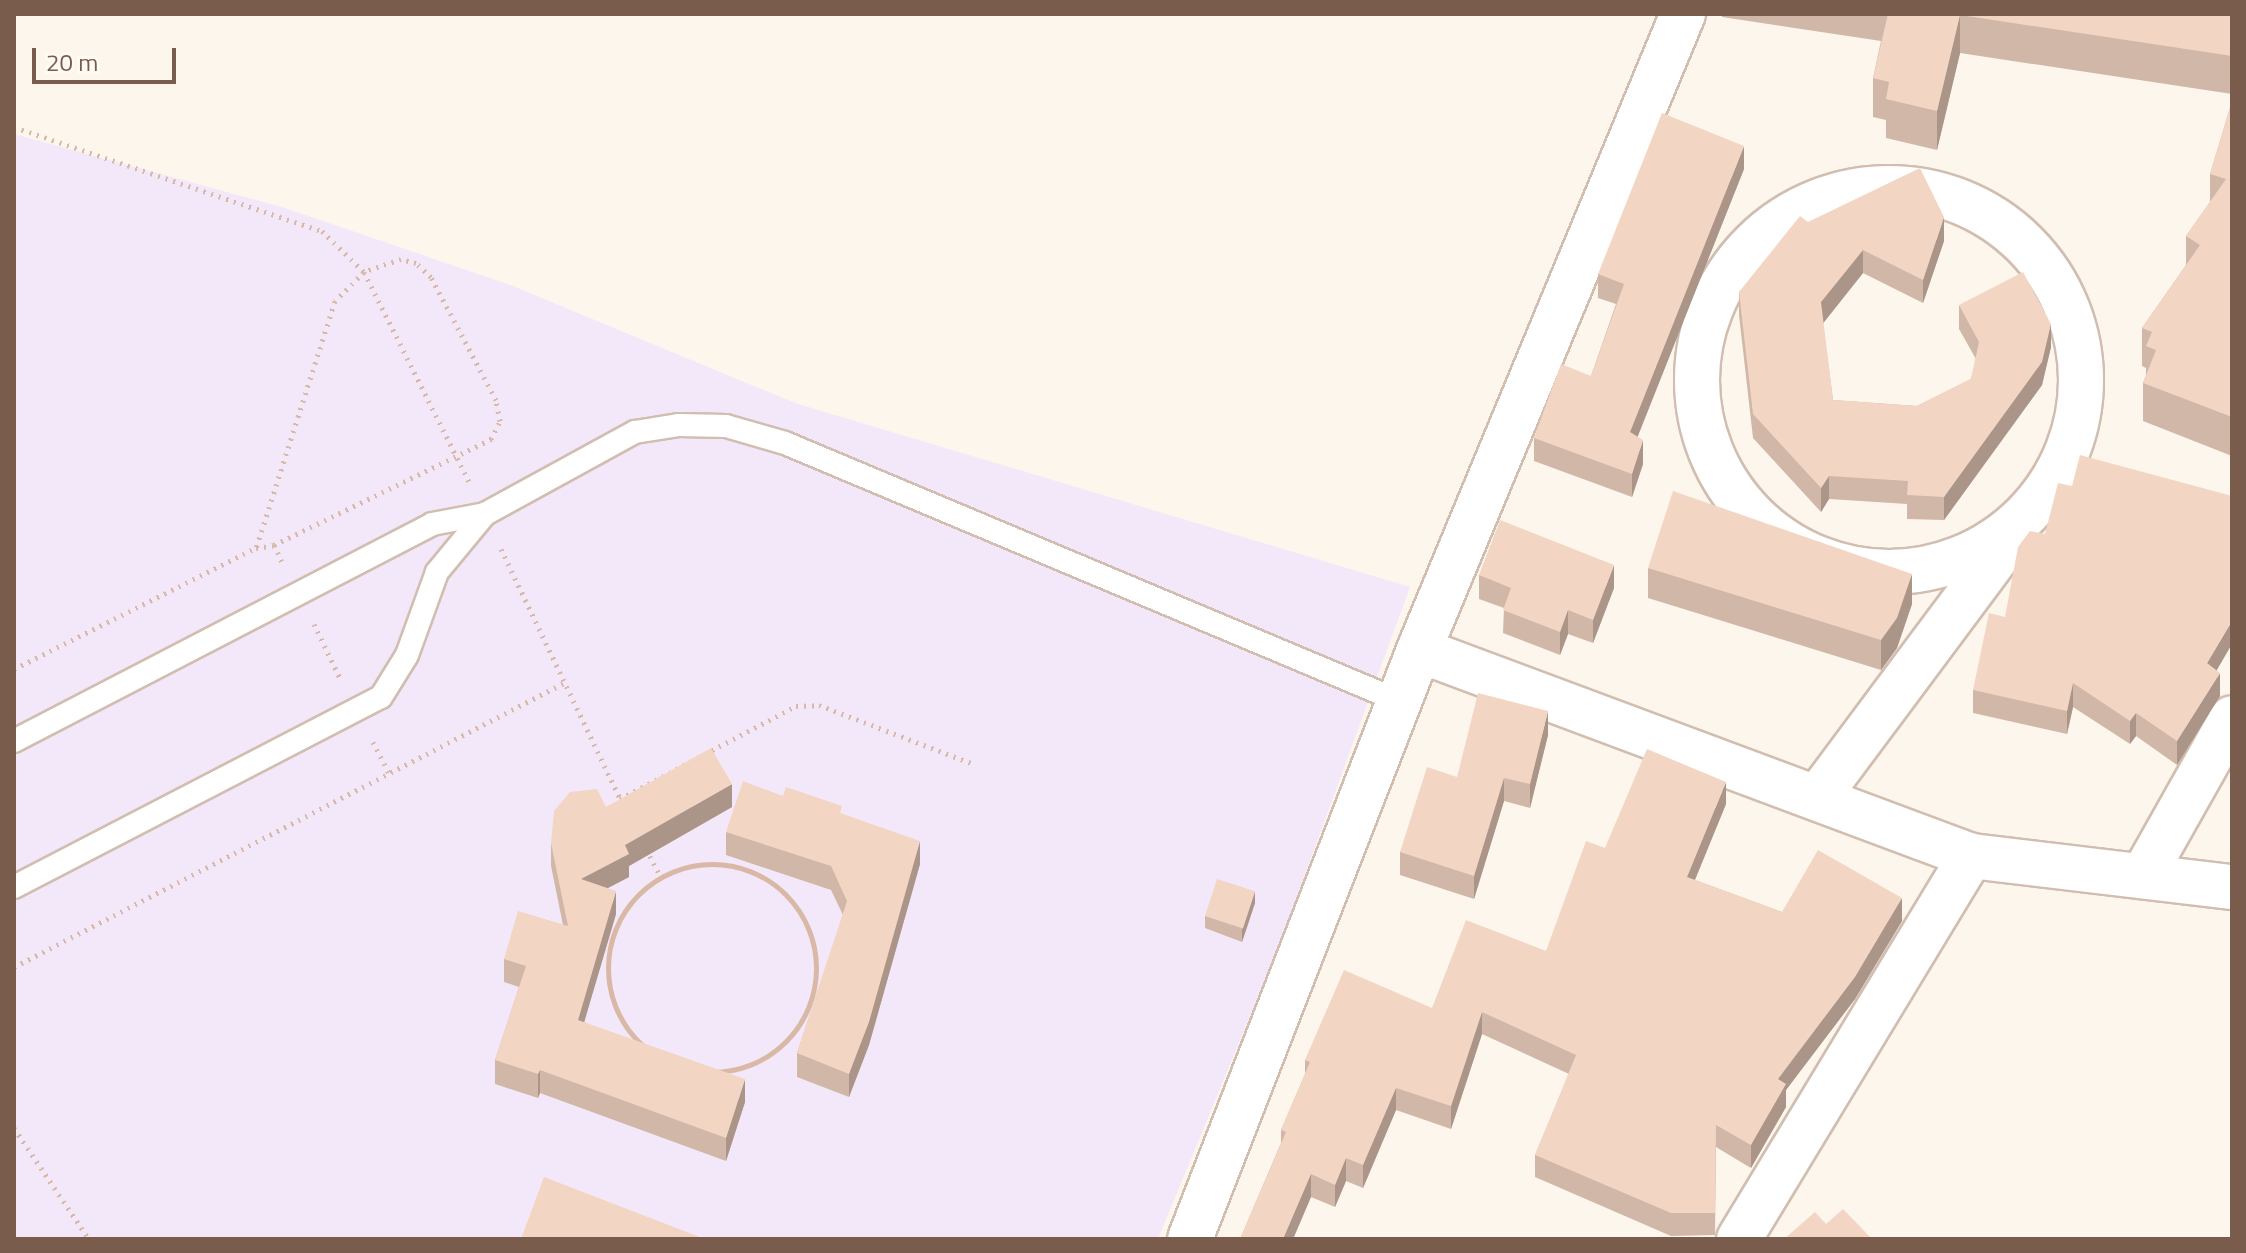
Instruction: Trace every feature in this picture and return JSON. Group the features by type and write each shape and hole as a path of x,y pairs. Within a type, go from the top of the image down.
{"street":[{"path":"1190,1239 1419,650 1683,14"},
{"path":"1817,798 2025,519 2061,470 2080,413 2080,352 2061,294 2027,244 1977,208 1920,188 1859,188 1801,206 1752,242 1714,297 1696,361 1702,428 1730,490 1777,537 1814,555 1838,566 1905,574 1970,557 2025,519"},
{"path":"1419,650 1971,856 2232,887"},
{"path":"2143,876 2230,725"},
{"path":"1739,1239 1971,856"}],"lane":[{"path":"14,741 432,524 485,514 635,432 679,425 726,426 785,443 1399,701"},
{"path":"14,887 381,697 396,679 437,572 485,514"}],"path":[{"path":"14,127 301,220 322,231 364,272 485,514 627,812"},
{"path":"14,669 256,548 274,545 457,459 491,439 500,421 496,400 431,277 416,263 401,259 364,272 335,301 256,548"},
{"path":"274,545 389,774"},
{"path":"14,967 564,683"},
{"path":"620,799 796,706 819,705 976,765"},
{"path":"640,838 661,877"},
{"path":"686,867 740,867 787,895 803,917 817,969 813,995 786,1043 764,1059 739,1069 685,1068 638,1041 622,1019 612,994 612,940 639,893 661,877 686,867"},
{"path":"14,1128 89,1239"}],"shaded area":[{"path":"14,134 285,208 513,286 795,403 1410,587 1280,943 1158,1239 14,1239"}],"building":[{"path":"1888,14 2232,14 2232,56 1960,15 1937,111 1886,99 1889,82 1873,78"},
{"path":"2232,101 2232,417 2143,383 2156,350 2146,346 2152,332 2142,328 2200,245 2186,236 2226,179 2210,174"},
{"path":"1662,113 1744,146 1630,432 1643,440 1632,474 1534,438 1561,364 1591,376 1624,284 1598,274"},
{"path":"1920,168 1944,217 1923,280 1863,250 1821,302 1833,400 1917,406 1971,379 1979,342 1959,305 2023,272 2051,324 2042,362 1944,497 1907,495 1908,481 1829,476 1821,488 1753,414 1739,292 1800,216 1808,222"},
{"path":"2080,455 2232,496 2232,621 2207,663 2220,673 2177,741 2136,713 2130,721 2073,683 2067,711 1973,690 1989,613 2005,617 2018,547 2030,531 2045,534 2058,483 2072,486"},
{"path":"1673,491 1912,574 1897,618 1881,640 1648,568"},
{"path":"1500,520 1614,565 1593,620 1568,610 1560,632 1503,610 1511,588 1479,575"},
{"path":"1478,693 1548,711 1530,784 1504,778 1474,876 1400,852 1427,767 1457,777"},
{"path":"711,748 732,784 625,845 629,854 581,879 616,891 578,1020 745,1079 726,1138 540,1070 538,1074 495,1060 526,966 504,959 518,911 568,926 551,843 554,811 570,792 597,789 606,807"},
{"path":"1647,749 1726,782 1687,877 1782,912 1818,850 1902,898 1855,977 1778,1079 1786,1084 1751,1145 1716,1125 1715,1213 1671,1213 1535,1155 1576,1055 1482,1012 1451,1106 1396,1088 1363,1165 1346,1158 1335,1185 1311,1174 1283,1239 1240,1239 1286,1132 1281,1130 1310,1062 1305,1060 1344,970 1432,1008 1466,920 1546,951 1586,841 1605,848"},
{"path":"743,781 783,796 786,787 842,806 840,813 920,841 869,1022 849,1074 797,1053 847,901 831,866 726,832"},
{"path":"1217,879 1255,891 1243,928 1205,916"},
{"path":"544,1177 705,1239 521,1239"},
{"path":"1843,1209 1872,1239 1784,1239 1815,1212 1826,1224"}]}
